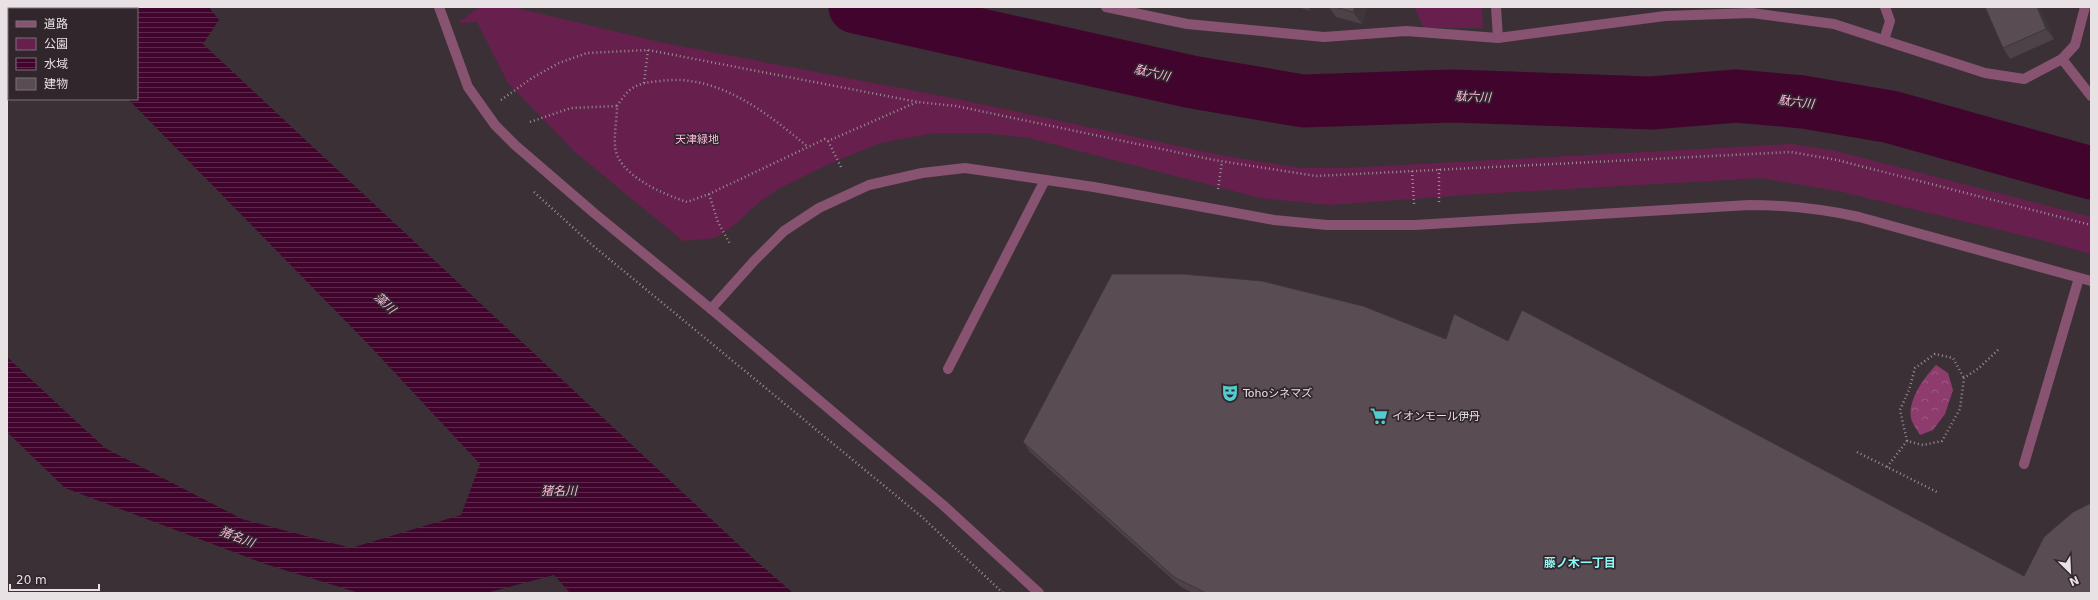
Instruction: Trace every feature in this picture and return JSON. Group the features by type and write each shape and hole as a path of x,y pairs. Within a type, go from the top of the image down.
{"street":[{"path":"1106,7 1187,24 1324,37 1406,31 1498,38 1665,16 1752,13 1834,24 1985,73 2024,79 2062,59 2075,44 2085,7"},
{"path":"1496,7 1498,38"},
{"path":"1884,40 1890,21 1885,7"},
{"path":"439,8 468,87 495,125 515,145 594,214 711,309 943,505 1039,593"},
{"path":"2062,59 2091,96"},
{"path":"711,309 754,261 784,231 819,208 869,185 922,173 965,168 1094,187 1274,220 1327,225 1440,224 1749,205 1791,206 1824,210 1859,217 2091,281"},
{"path":"948,369 1045,180"},
{"path":"2024,464 2079,278"}],"path":[{"path":"487,112 532,78 559,63 587,53 648,50 918,102 956,106 1222,162 1316,176 1791,152 1837,160 2091,225"},
{"path":"644,83 648,50"},
{"path":"808,147 762,111 730,93 692,81 668,80 644,83 630,90 617,106 615,147 620,162 631,175 687,202 709,194 825,139 828,141 918,102"},
{"path":"530,122 571,108 617,106"},
{"path":"828,141 842,169"},
{"path":"1214,209 1222,162"},
{"path":"1439,169 1440,224"},
{"path":"1412,171 1415,225"},
{"path":"534,191 597,249 922,517 1003,593"},
{"path":"709,194 718,222 730,244"},
{"path":"1964,378 1979,368 1999,349"},
{"path":"1935,354 1953,358 1964,378 1960,409 1942,441 1923,445 1907,441 1900,410 1909,390 1915,368 1935,354"},
{"path":"1887,467 1907,441"},
{"path":"1857,452 1937,492"}],"green space":[{"name":"天津緑地","path":"479,7 512,7 664,43 947,97 1225,156 1301,168 1345,168 1792,144 1836,151 2091,217 2091,254 2029,237 1838,191 1762,178 1479,194 1329,205 1260,198 1029,138 986,133 935,133 880,143 827,165 778,189 757,204 738,222 716,238 683,241 574,151 508,83 477,22 458,23"},
{"path":"1414,7 1482,7 1483,28 1424,28"},
{"path":"1936,365 1948,373 1953,390 1945,414 1933,430 1920,435 1911,418 1912,404 1914,396 1922,382"}],"water":[{"name":"猪名川","path":"7,7 209,7 219,20 203,44 755,560 793,593 570,593 554,575 486,593 359,593 265,564 65,488 7,432 7,357 105,448 242,519 351,548 461,515 480,464 368,344 129,100 138,100 138,8"}],"building":[{"path":"1335,7 1355,7 1353,12"},
{"path":"1985,7 2037,7 2046,29 2003,48"},
{"name":"イオンモール伊丹","path":"1112,274 1183,274 1262,281 1363,306 1446,339 1454,314 1508,341 1522,310 2024,576 2044,537 2073,512 2091,503 2091,593 1206,593 1174,577 1023,442"}],"waterway":[{"name":"駄六川","path":"855,7 1192,82 1303,101 1452,96 1651,103 1736,96 1803,102 1891,117 2091,173"}],"place":[{"name":"Tohoシネマズ","path":"1230,393"},
{"name":"イオンモール伊丹","path":"1379,416"}],"district":[{"name":"藤ノ木一丁目","path":"1580,563"}],"water label":[{"name":"藻川","path":"385,303"}]}
